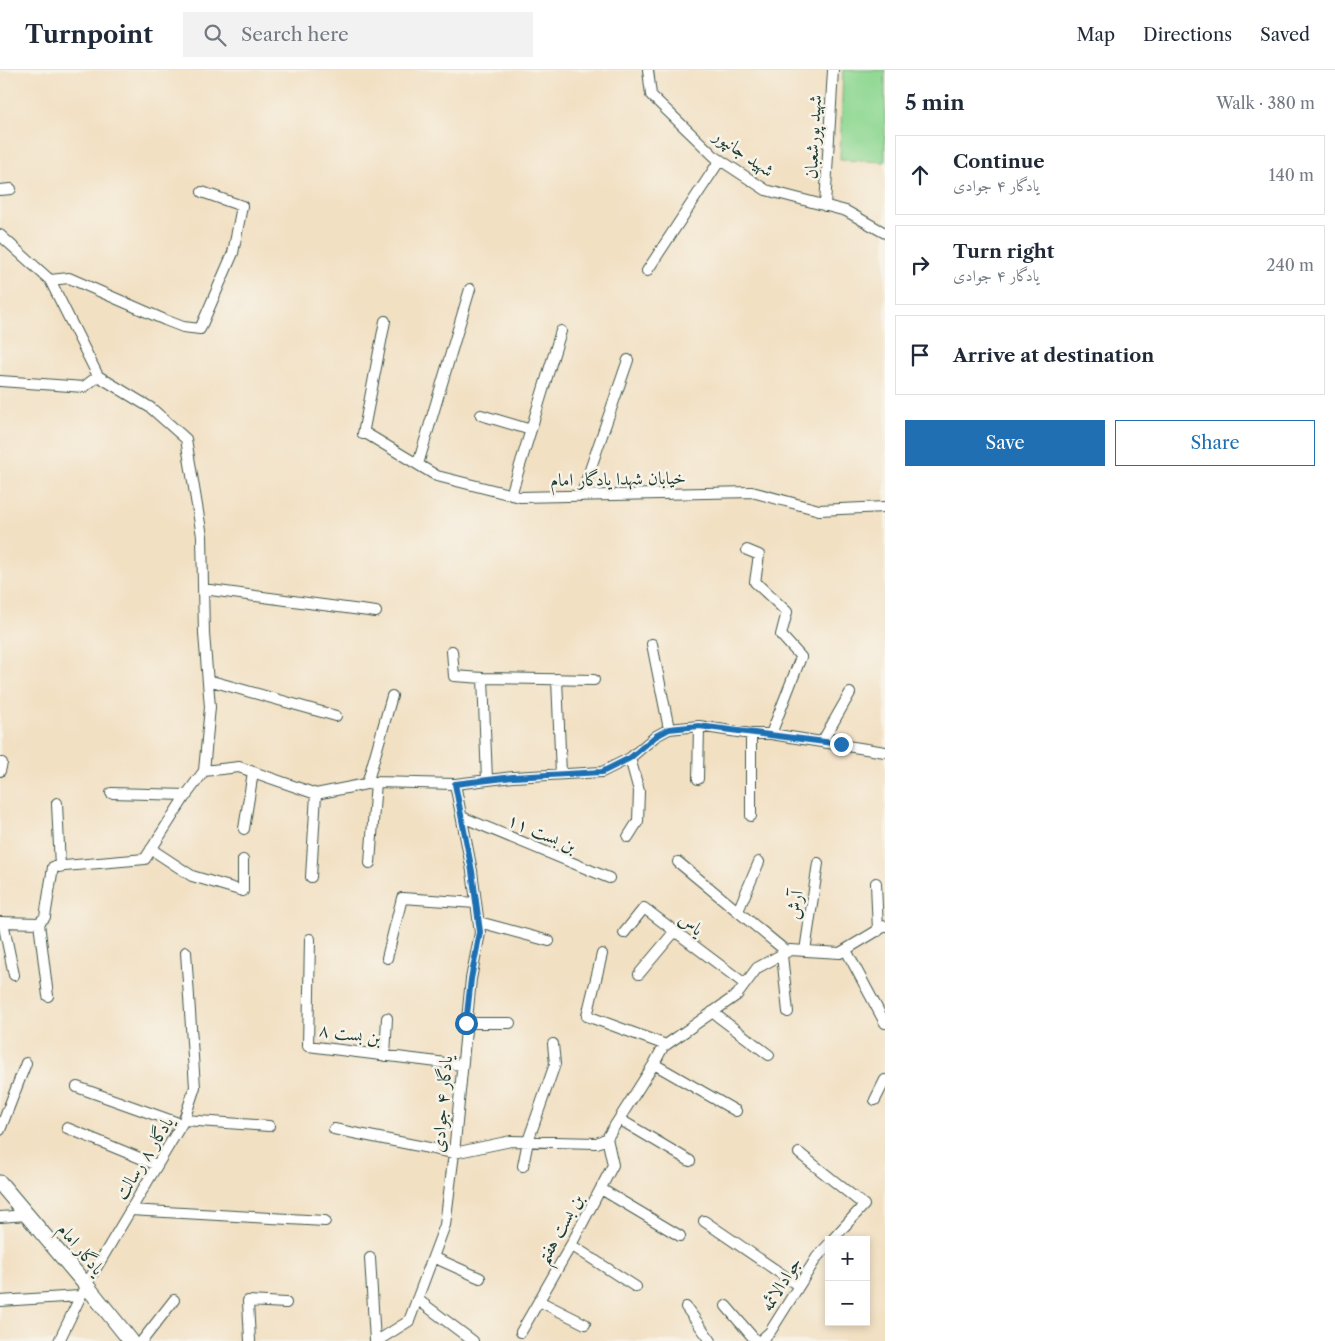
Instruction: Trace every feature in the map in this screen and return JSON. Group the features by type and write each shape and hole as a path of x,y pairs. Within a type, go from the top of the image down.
{"main road":[{"name":"یادگار امام","path":"0,1183 27,1215 83,1291 131,1341"}],"street":[{"name":"شهید جانپور","path":"648,70 651,95 714,156 766,190 846,211 885,233"},
{"name":"شهید پورشعبان","path":"825,206 833,70"},
{"path":"647,272 720,160"},
{"path":"50,280 69,278 165,320 183,327 200,330 232,253 242,206 202,192"},
{"path":"0,235 50,280 98,376 152,408 186,439 202,536 204,634 210,706 204,771 145,858 53,867 45,917 39,922 2,922 14,975"},
{"path":"418,464 470,289"},
{"name":"خیابان شهدا یادگار امام","path":"384,323 363,434 367,434 437,476 520,497 752,492 819,510 885,507"},
{"path":"511,495 562,331"},
{"path":"580,496 628,360"},
{"path":"0,381 84,387 98,376"},
{"path":"481,414 531,430"},
{"path":"747,550 759,555 755,582 787,612 781,635 801,657 771,734"},
{"path":"203,589 376,612"},
{"path":"652,644 669,729"},
{"path":"452,651 454,676 594,680"},
{"path":"484,678 487,780"},
{"path":"557,679 561,774"},
{"path":"208,680 336,716"},
{"path":"822,742 850,692"},
{"path":"370,863 371,783 392,696"},
{"path":"204,771 239,767 316,794 371,783 455,784 513,777 602,772 630,758 656,736 669,729 699,726 751,734 771,734 885,752"},
{"path":"698,779 699,726"},
{"path":"751,734 751,816"},
{"path":"628,837 638,821 639,791 630,758"},
{"path":"0,763 2,762 0,771"},
{"path":"244,829 253,772"},
{"name":"یادگار ۴ جوادی","path":"376,1341 409,1321 445,1226 471,979 480,932 455,784"},
{"path":"111,793 187,795"},
{"path":"311,877 316,794"},
{"path":"57,804 60,867"},
{"name":"بن بست ۱۱","path":"462,817 609,878"},
{"path":"151,849 192,876 243,891 244,860"},
{"path":"678,862 738,911 785,953 788,1012"},
{"path":"738,911 759,862"},
{"name":"آرش","path":"805,951 818,863"},
{"path":"334,1129 454,1153 511,1141 597,1143 606,1138 664,1047 737,995 757,968 785,953 805,951 840,953 881,928 876,883"},
{"path":"387,958 402,898 476,903"},
{"name":"یاس","path":"624,933 644,908 745,984"},
{"path":"39,922 48,996"},
{"path":"479,922 549,941"},
{"path":"639,974 674,932"},
{"name":"بن بست ۸","path":"310,939 308,1046 462,1065"},
{"path":"846,950 885,1023"},
{"path":"77,1087 182,1122 195,1087 186,952"},
{"path":"602,954 587,1016 666,1045"},
{"path":"712,1012 769,1056"},
{"path":"385,1056 387,1018"},
{"path":"466,1023 510,1023"},
{"path":"523,1166 528,1141 554,1064 553,1044"},
{"path":"0,1130 26,1062"},
{"path":"654,1064 736,1111"},
{"path":"875,1100 885,1080"},
{"path":"618,1119 690,1161"},
{"name":"یادگار ۸ رسالت","path":"59,1341 83,1291 182,1122 269,1126"},
{"path":"68,1128 157,1165"},
{"name":"بن بست هفتم","path":"521,1332 571,1245 613,1165 606,1138"},
{"path":"799,1154 864,1205 836,1236"},
{"path":"601,1189 680,1236"},
{"path":"130,1210 325,1220"},
{"path":"0,1217 27,1215"},
{"path":"704,1221 799,1286"},
{"path":"571,1245 636,1287"},
{"name":"جوادالائمه","path":"760,1341 770,1332 817,1257 825,1248"},
{"path":"433,1257 480,1278"},
{"path":"370,1258 376,1341"},
{"path":"0,1301 83,1291"},
{"path":"417,1299 473,1341"},
{"path":"142,1341 174,1300"},
{"path":"539,1301 585,1324"},
{"path":"250,1341 248,1302 286,1303"},
{"path":"726,1306 756,1341"},
{"path":"686,1307 711,1341"}],"green space":[{"path":"843,70 885,70 885,162 840,160"}],"route":[{"path":"466,1023 471,979 480,932 472,871 455,784 513,777 602,772 630,758 656,736 669,729 699,726 841,744"}]}
